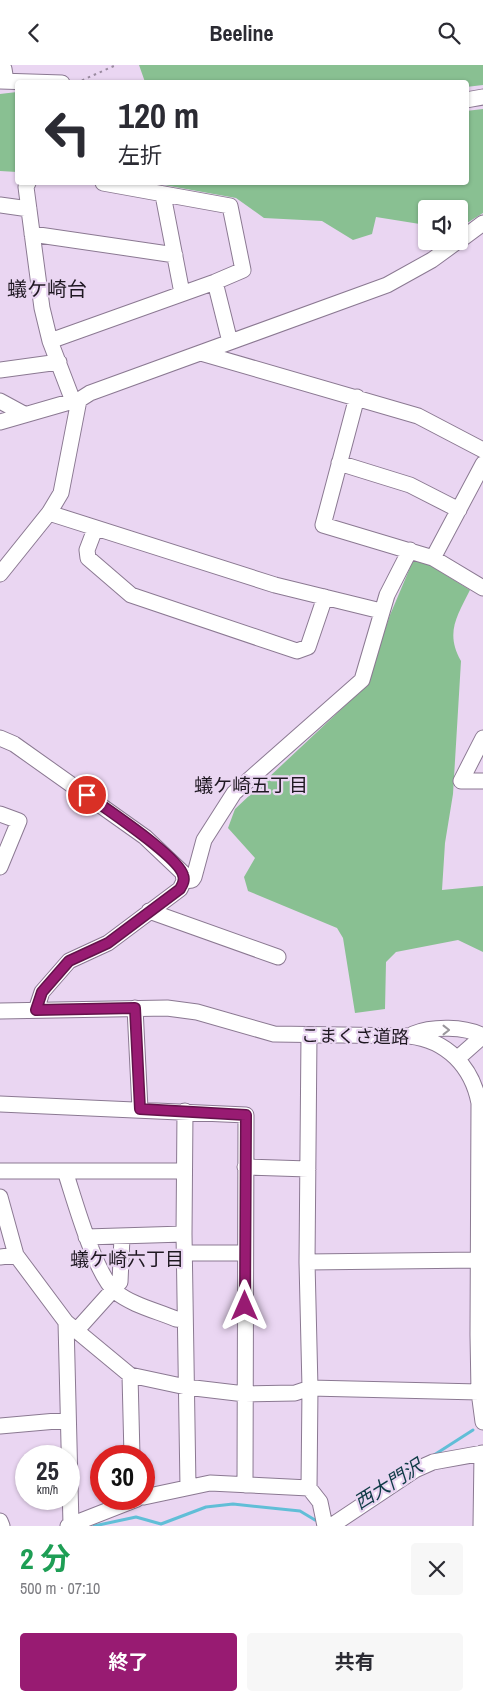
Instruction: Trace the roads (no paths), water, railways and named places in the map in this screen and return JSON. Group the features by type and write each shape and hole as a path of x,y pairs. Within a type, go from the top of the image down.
{"street":[{"path":"2,76 36,80"},
{"path":"469,99 483,97"},
{"path":"0,574 49,513 60,493 75,402 50,341 42,308 28,209 27,185"},
{"path":"50,341 215,282 243,270 230,206 114,185"},
{"path":"163,195 182,293"},
{"path":"0,205 28,209"},
{"path":"468,236 483,223"},
{"path":"32,234 175,255"},
{"path":"0,422 24,414 75,402 90,393 387,285 447,250"},
{"path":"215,282 235,340 247,365"},
{"path":"201,353 418,416 483,450"},
{"path":"0,370 59,363"},
{"path":"357,397 323,525 433,558 483,589"},
{"path":"0,401 24,414"},
{"path":"339,463 410,485 460,510"},
{"path":"433,558 483,464"},
{"path":"49,513 94,529 275,585 381,611"},
{"path":"94,529 87,550 88,558 131,595 297,651 308,647 325,597"},
{"path":"184,881 192,880 194,877 204,840 234,793 362,680 386,595 410,550"},
{"path":"483,738 461,781 483,781"},
{"path":"0,739 14,744 145,837 183,873 184,881 180,889 108,943 69,961 42,992 36,1010"},
{"path":"0,814 19,821 0,867"},
{"path":"149,911 278,957"},
{"path":"135,1008 140,1109"},
{"name":"こまくさ道路","path":"0,1011 167,1008 197,1012 274,1034 409,1036 429,1040 448,1049 458,1058 477,1093 481,1167 479,1392 483,1422"},
{"path":"409,1036 421,1031 465,1030 483,1036"},
{"path":"309,1035 307,1262 310,1388 309,1487 320,1502 326,1526"},
{"path":"458,1058 483,1036"},
{"path":"0,1104 246,1115 245,1485"},
{"path":"185,1111 184,1234 188,1487"},
{"path":"245,1167 308,1169"},
{"path":"0,1171 184,1171"},
{"path":"65,1171 86,1237 114,1290 132,1301 176,1319 185,1320"},
{"path":"0,1197 16,1255 71,1327 130,1375 186,1387 245,1394 295,1393 310,1388 479,1392"},
{"path":"86,1237 184,1234"},
{"path":"109,1510 70,1525 68,1420 71,1327 114,1290 120,1282 122,1237"},
{"path":"185,1253 245,1253"},
{"path":"0,1257 16,1255"},
{"path":"307,1262 479,1260"},
{"path":"130,1375 132,1445"},
{"path":"0,1426 68,1420"},
{"path":"331,1526 414,1470 433,1462 482,1453 481,1526"},
{"path":"155,1495 210,1483 309,1487"},
{"path":"0,1521 2,1526"}],"waterway":[{"name":"西大門沢","path":"434,1455 473,1430"},
{"name":"西大門沢","path":"94,1526 136,1517 161,1524 206,1507 233,1504 300,1511 315,1520 320,1518"}],"district":[{"name":"蟻ケ崎台","path":"47,288"},
{"name":"蟻ケ崎五丁目","path":"251,785"},
{"name":"蟻ケ崎六丁目","path":"127,1259"}]}
